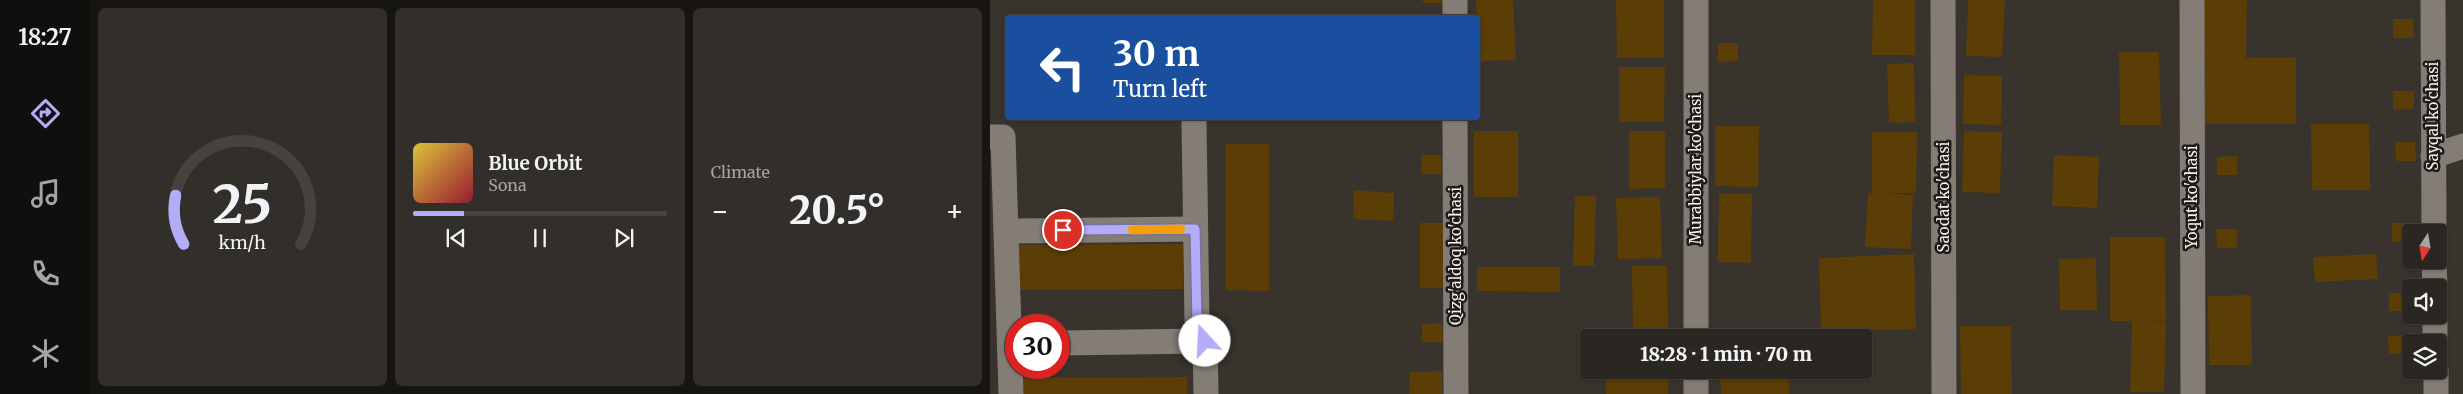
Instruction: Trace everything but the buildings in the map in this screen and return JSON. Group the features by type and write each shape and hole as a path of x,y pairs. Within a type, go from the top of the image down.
{"street":[{"path":"1455,0 1455,15"},
{"name":"Murabbiylar ko'chasi","path":"1696,0 1696,329"},
{"name":"Saodat ko'chasi","path":"1943,0 1944,394"},
{"name":"Yoqut ko'chasi","path":"2192,0 2193,394"},
{"name":"Sayqal ko'chasi","path":"2433,0 2434,224"},
{"name":"Qizg'aldoq ko'chasi","path":"1455,120 1456,394"},
{"path":"1194,122 1197,321 1205,341 1206,394"},
{"path":"990,137 1003,137 1012,314"},
{"path":"2433,156 2463,146"},
{"path":"1007,231 1195,229"},
{"path":"1070,343 1205,341"},
{"path":"1011,394 1012,379"},
{"path":"1696,379 1696,394"},
{"path":"2436,379 2436,394"}],"slow traffic":[{"path":"1132,230 1181,229"}],"route":[{"path":"1063,230 1195,229 1197,321 1205,341"}]}
